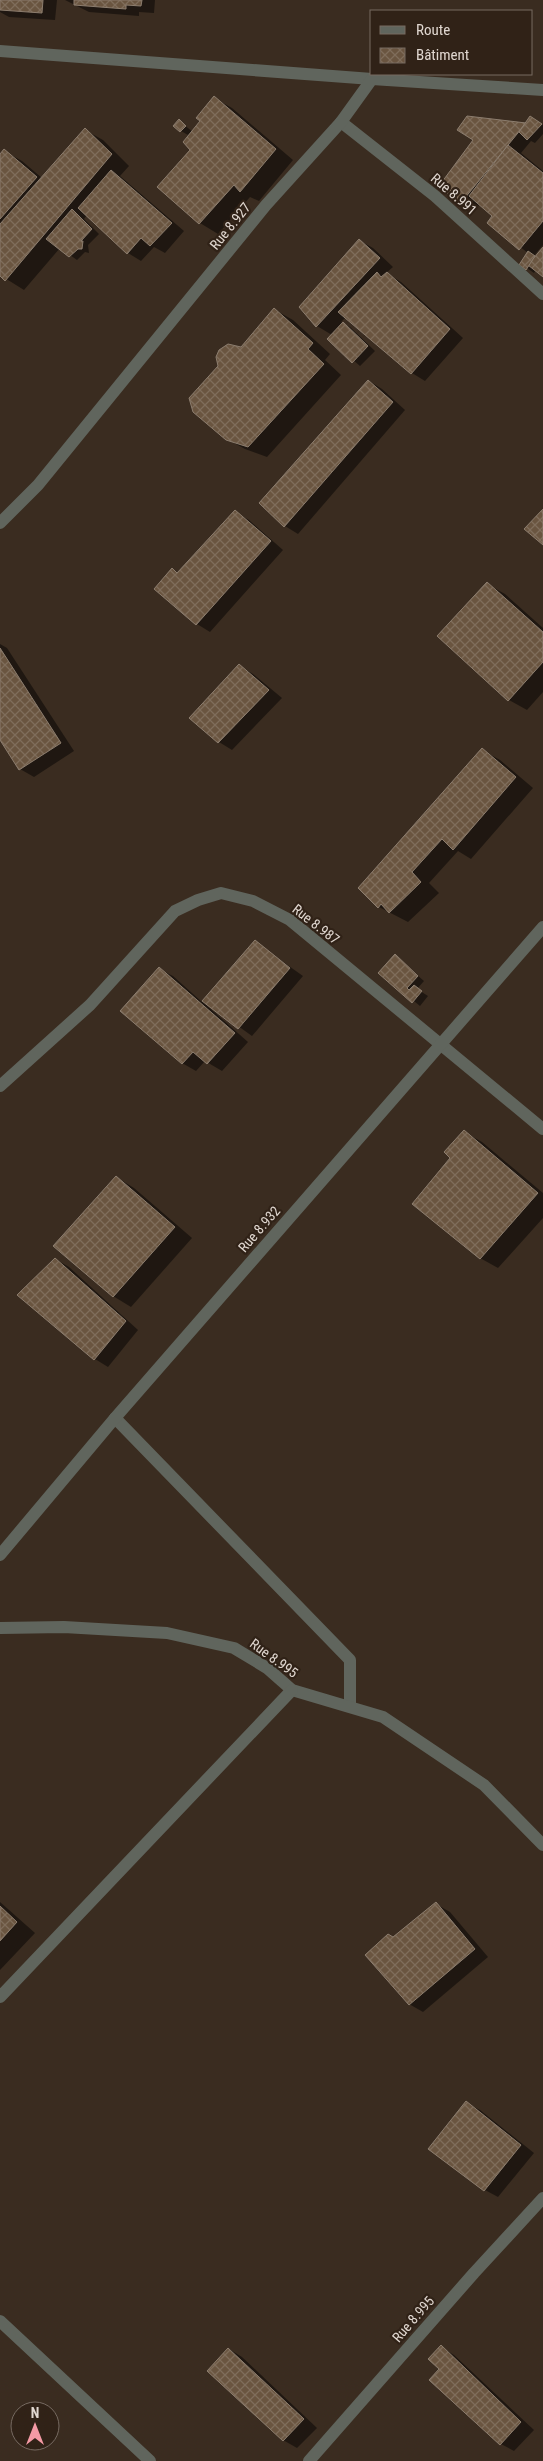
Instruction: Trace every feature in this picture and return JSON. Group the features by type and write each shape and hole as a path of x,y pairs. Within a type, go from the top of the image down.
{"street":[{"path":"0,52 543,90"},
{"name":"Rue 8.927","path":"0,523 38,485 266,205 341,122 372,79"},
{"name":"Rue 8.991","path":"341,122 372,144 436,196 543,294"},
{"name":"Rue 8.987","path":"0,1086 90,1005 175,911 198,900 221,893 253,901 290,920 543,1129"},
{"name":"Rue 8.932","path":"0,1555 115,1418 543,927"},
{"path":"115,1418 350,1660 350,1706"},
{"name":"Rue 8.995","path":"0,1628 64,1627 167,1633 234,1648 267,1668 292,1690 383,1717 484,1785 543,1845"},
{"path":"0,1997 292,1690"},
{"name":"Rue 8.995","path":"309,2461 468,2280 543,2198"},
{"path":"0,2321 150,2461"}],"building":[{"path":"0,0 43,0 42,13 0,10"},
{"path":"74,0 142,0 141,6 126,5 126,9 74,5"},
{"path":"214,96 276,149 240,192 234,185 199,224 157,187 190,150 183,142 200,121 196,118"},
{"path":"467,116 526,123 460,204 439,186 473,140 457,130"},
{"path":"530,116 542,124 527,140 519,132"},
{"path":"179,119 186,126 180,132 173,126"},
{"path":"85,128 112,154 5,281 0,276 0,224"},
{"path":"508,145 543,173 543,221 519,250 487,223 492,216 469,196"},
{"path":"4,149 37,177 0,219 0,154"},
{"path":"111,170 172,223 150,246 141,238 127,254 78,208"},
{"path":"72,209 92,229 81,241 83,241 82,249 78,249 69,257 46,239"},
{"path":"359,239 380,258 316,327 299,307"},
{"path":"543,247 543,277 528,265"},
{"path":"528,251 535,256 526,270 519,265"},
{"path":"377,272 381,277 387,272 450,329 411,374 338,312"},
{"path":"274,308 313,343 308,349 324,364 248,447 226,440 193,412 189,398 218,366 216,357 219,350 228,344 241,347"},
{"path":"343,322 368,346 352,363 327,339"},
{"path":"368,380 393,402 284,527 259,503"},
{"path":"543,509 543,545 524,529"},
{"path":"235,510 271,541 196,625 154,589 172,568 177,573"},
{"path":"487,582 543,632 543,662 508,701 437,636"},
{"path":"0,648 61,743 19,770 0,740"},
{"path":"239,664 269,690 218,743 189,718"},
{"path":"482,748 516,777 453,850 442,839 412,872 421,882 389,913 381,904 378,908 358,888"},
{"path":"255,940 290,968 238,1029 202,1001"},
{"path":"395,954 418,976 407,988 409,990 414,985 422,991 412,1003 378,973"},
{"path":"159,967 235,1033 207,1064 193,1052 182,1064 120,1011"},
{"path":"464,1130 538,1193 480,1259 412,1204 450,1158 444,1152"},
{"path":"116,1176 175,1227 113,1297 53,1246"},
{"path":"55,1258 126,1321 94,1360 17,1295"},
{"path":"436,1902 475,1949 409,2005 365,1955 388,1934 393,1937"},
{"path":"0,1906 17,1922 0,1941"},
{"path":"466,2101 521,2145 484,2191 428,2149"},
{"path":"441,2345 521,2422 500,2445 429,2380 439,2369 428,2359"},
{"path":"228,2348 304,2419 283,2441 207,2371"}]}
